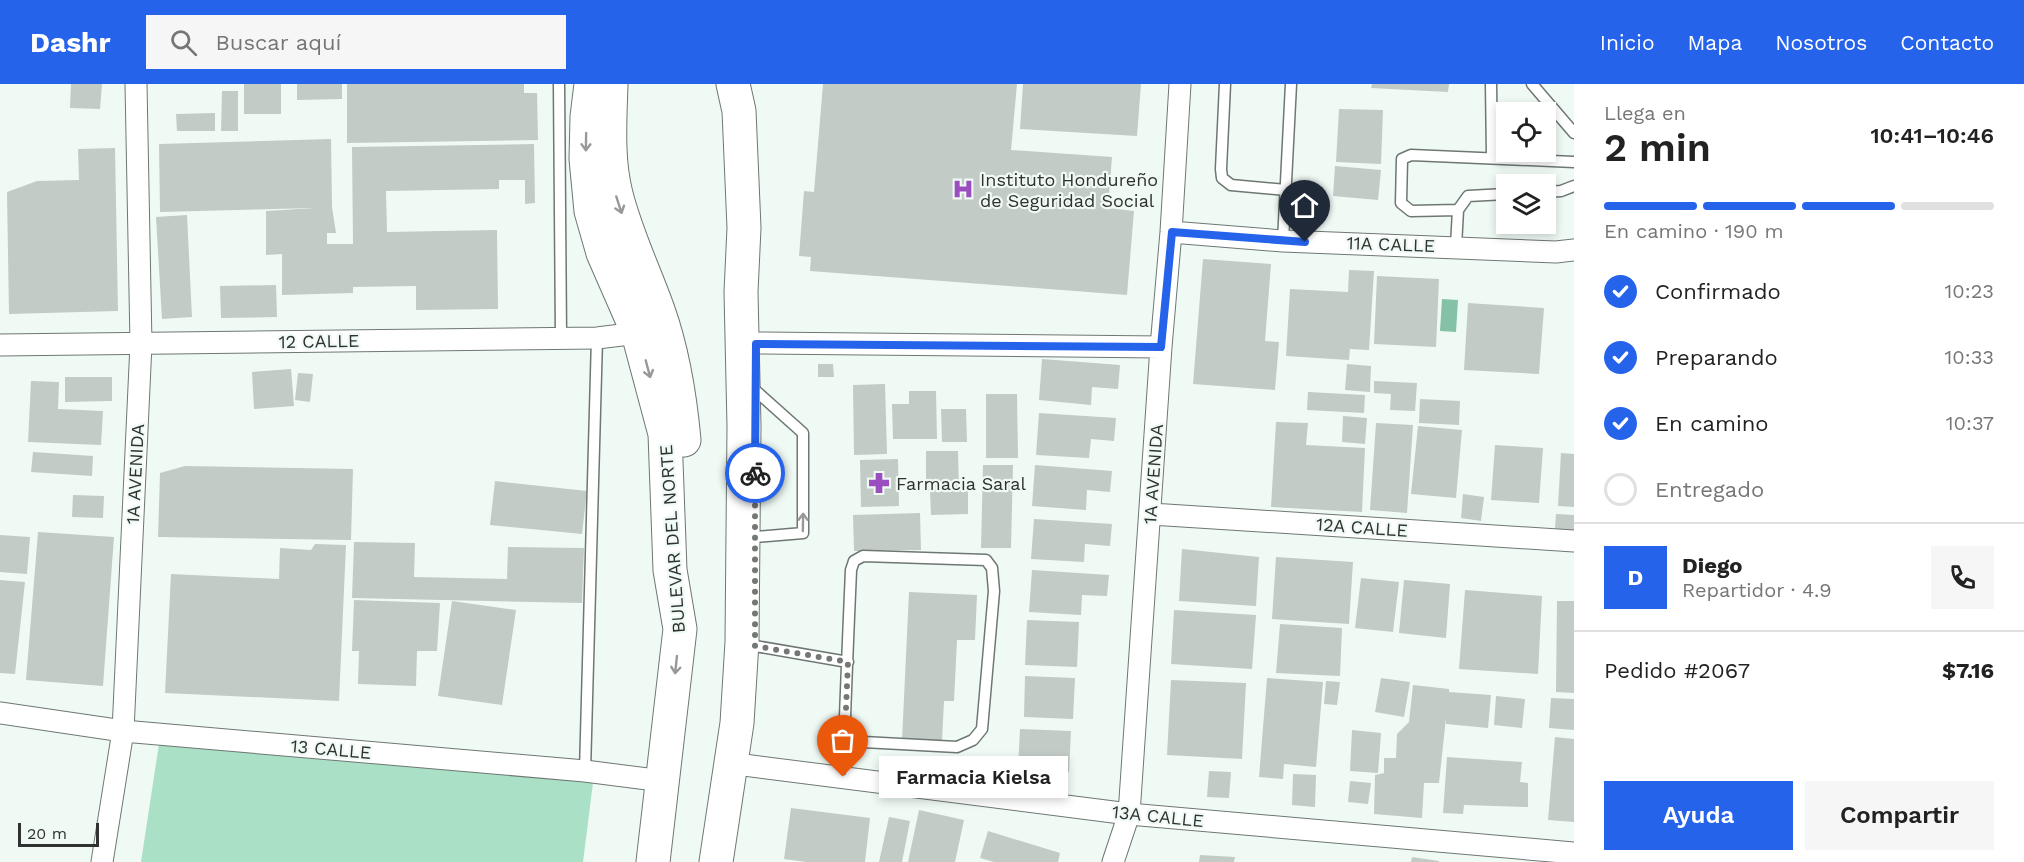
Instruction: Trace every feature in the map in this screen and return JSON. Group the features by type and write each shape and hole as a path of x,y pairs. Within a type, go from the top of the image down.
{"highway":[{"name":"BULEVAR DEL NORTE","path":"591,84 586,117 586,159 591,211 603,254 638,333 665,434 670,570 680,629 653,862"},
{"path":"611,84 610,158 615,192 635,254 658,309 667,339 681,408 691,559 680,629"},
{"path":"716,862 737,723 742,642 744,426 741,292 744,228 739,111 733,84"},
{"path":"730,862 744,765 755,646 756,344 750,84"}],"street":[{"name":"1A AVENIDA","path":"102,862 123,732 141,344 136,84"},
{"name":"1A AVENIDA","path":"1113,862 1129,814 1161,347 1172,232 1180,84"},
{"name":"11A CALLE","path":"1172,232 1283,241 1456,246 1556,252 1574,250"},
{"name":"12 CALLE","path":"0,345 597,338 638,333"},
{"path":"756,344 1161,347"},
{"name":"12A CALLE","path":"1151,514 1574,541"},
{"name":"13 CALLE","path":"0,713 123,732 585,771 663,781"},
{"name":"13A CALLE","path":"744,765 1129,814 1574,853"}],"lane":[{"path":"559,84 561,337"},
{"path":"1225,84 1222,178 1231,185 1286,190"},
{"path":"1283,241 1291,84"},
{"path":"1491,84 1492,157"},
{"path":"1532,84 1574,133"},
{"path":"1458,210 1411,211 1401,202 1402,159 1411,155 1574,162"},
{"path":"1556,191 1574,186"},
{"path":"1456,246 1458,210 1468,196 1496,195"},
{"path":"585,771 597,338"},
{"path":"755,537 803,532 803,434 756,391"},
{"path":"843,777 844,741 848,662 851,570 854,561 862,556 986,560 992,568 993,591 982,729 973,740 957,747 844,741"},
{"path":"755,646 848,662"}],"shaded area":[{"path":"1442,299 1458,300 1456,332 1440,331"},
{"path":"162,724 595,767 583,862 141,862"}],"building":[{"path":"71,84 102,84 100,109 70,108"},
{"path":"244,84 281,84 281,114 244,114"},
{"path":"297,84 342,84 342,99 297,100"},
{"path":"347,84 524,84 524,93 537,93 538,140 347,143"},
{"name":"Instituto Hondureño de Seguridad Social","path":"823,84 1017,84 1011,150 1112,157 1108,208 1134,211 1127,295 810,271 811,257 799,256 804,191 814,192"},
{"path":"1023,84 1141,84 1137,136 1020,129"},
{"path":"1372,84 1449,84 1448,92 1371,88"},
{"path":"222,91 238,91 238,131 221,131"},
{"path":"1339,109 1383,110 1381,164 1336,162"},
{"path":"215,113 215,131 177,131 176,114"},
{"path":"331,139 332,207 336,233 327,233 327,244 353,244 352,147 534,144 535,203 525,204 525,180 499,180 499,189 386,191 387,232 497,230 498,309 416,310 416,286 353,287 353,293 282,295 282,254 266,255 266,211 315,208 160,212 159,144"},
{"path":"115,148 118,311 9,314 7,192 37,181 79,180 78,149"},
{"path":"1335,166 1381,170 1378,200 1333,196"},
{"path":"187,215 192,317 162,319 156,217"},
{"path":"1203,259 1271,264 1265,341 1279,342 1275,390 1193,384"},
{"path":"1349,270 1374,271 1369,350 1350,349 1349,360 1286,356 1290,289 1348,292"},
{"path":"1377,276 1439,279 1436,347 1374,344"},
{"path":"276,285 277,317 221,318 220,286"},
{"path":"1468,303 1544,308 1539,374 1464,370"},
{"path":"1042,359 1120,365 1118,389 1092,387 1091,405 1039,400"},
{"path":"818,364 833,364 834,377 818,377"},
{"path":"1347,364 1371,366 1370,392 1345,390"},
{"path":"291,369 294,406 254,409 252,372"},
{"path":"298,373 313,374 310,402 295,400"},
{"path":"65,377 112,377 112,401 65,402"},
{"path":"31,381 59,382 58,409 103,411 101,445 28,442"},
{"path":"1374,381 1417,383 1415,411 1390,410 1391,394 1374,393"},
{"path":"885,384 887,454 854,455 853,385"},
{"path":"909,391 936,391 937,439 893,439 892,404 909,404"},
{"path":"1308,392 1365,395 1364,413 1307,410"},
{"path":"986,394 1017,394 1018,458 986,458"},
{"path":"1420,399 1460,401 1459,425 1419,423"},
{"path":"941,409 966,409 967,442 942,442"},
{"path":"1039,413 1116,418 1114,441 1091,439 1089,458 1036,455"},
{"path":"1343,416 1367,418 1365,444 1342,442"},
{"path":"1276,422 1308,423 1306,445 1365,448 1362,512 1271,507"},
{"path":"1376,423 1413,425 1407,513 1370,510"},
{"path":"1418,426 1462,430 1456,498 1411,494"},
{"path":"1495,445 1543,448 1539,503 1491,500"},
{"path":"926,451 958,451 959,490 968,490 968,514 931,515 930,491 926,491"},
{"path":"33,452 93,456 92,476 31,472"},
{"path":"1561,453 1574,454 1574,507 1558,506"},
{"name":"Farmacia Saral","path":"898,459 899,506 861,507 860,460"},
{"path":"983,465 1013,465 1011,548 981,548"},
{"path":"1035,465 1112,471 1110,492 1087,490 1086,510 1032,506"},
{"path":"185,466 353,469 351,540 158,537 160,473"},
{"path":"495,481 587,491 582,534 490,525"},
{"path":"1463,494 1484,497 1481,521 1461,518"},
{"path":"73,495 104,496 103,518 72,517"},
{"path":"920,513 921,550 854,551 853,515"},
{"path":"1556,514 1574,515 1574,531 1555,529"},
{"path":"1034,519 1112,524 1110,546 1085,544 1084,562 1031,559"},
{"path":"38,532 114,537 103,686 26,680"},
{"path":"0,535 30,537 27,574 0,572"},
{"path":"354,542 415,543 414,577 507,579 508,547 584,548 582,603 352,598"},
{"path":"315,544 346,545 339,701 165,693 171,574 279,579 280,548 311,550"},
{"path":"1182,549 1259,557 1256,606 1179,601"},
{"path":"1276,557 1353,562 1349,624 1272,619"},
{"path":"1032,570 1109,575 1107,596 1082,595 1081,615 1029,612"},
{"path":"1361,578 1399,582 1393,632 1355,628"},
{"path":"0,580 25,582 15,674 0,673"},
{"path":"1404,580 1450,584 1446,638 1399,633"},
{"path":"1465,590 1542,596 1538,674 1459,669"},
{"path":"909,592 977,595 975,640 957,640 954,701 944,701 942,741 902,740"},
{"path":"354,600 440,603 437,651 417,651 416,686 358,684 359,651 352,651"},
{"path":"452,601 516,610 502,705 438,696"},
{"path":"1557,601 1574,601 1574,693 1556,692"},
{"path":"1174,610 1256,615 1252,669 1171,664"},
{"path":"1027,620 1079,622 1077,667 1025,665"},
{"path":"1280,624 1342,628 1340,676 1276,673"},
{"path":"1025,676 1075,678 1073,719 1024,717"},
{"path":"1267,678 1323,682 1316,767 1284,764 1283,779 1259,777"},
{"path":"1381,678 1410,682 1404,717 1375,712"},
{"path":"1171,680 1246,683 1242,759 1167,755"},
{"path":"1326,681 1340,682 1337,705 1324,704"},
{"path":"1413,685 1449,689 1449,692 1491,695 1488,728 1446,724 1446,718 1439,783 1424,783 1422,818 1374,814 1375,775 1384,773 1384,758 1396,758 1397,734 1409,722"},
{"path":"1496,696 1525,699 1522,728 1494,725"},
{"path":"1551,698 1574,699 1574,730 1549,728"},
{"path":"1020,729 1071,731 1069,772 1018,770"},
{"path":"1352,730 1381,733 1378,773 1350,771"},
{"path":"1555,737 1574,739 1574,822 1548,820"},
{"path":"1447,757 1522,762 1520,782 1528,783 1528,807 1464,805 1463,814 1443,813"},
{"path":"1209,771 1231,772 1229,798 1207,797"},
{"path":"1293,774 1316,775 1315,807 1292,805"},
{"path":"1350,781 1371,783 1368,804 1348,802"},
{"path":"791,808 870,818 865,862 806,862 784,859"},
{"path":"919,810 964,820 955,862 908,862"},
{"path":"889,817 910,821 902,862 879,862"},
{"path":"988,831 1060,853 1058,862 994,862 980,858"},
{"path":"1200,855 1235,857 1234,862 1199,862"},
{"path":"1412,857 1439,861 1439,862 1411,862"}],"way so far":[{"path":"755,473 755,646 848,662 843,777"}],"place":[{"name":"Instituto Hondureño de Seguridad Social","path":"963,189"},
{"name":"Farmacia Saral","path":"879,483"},
{"name":"Farmacia Kielsa","path":"843,777"}],"route":[{"path":"755,473 756,344 1161,347 1172,232 1305,242"}]}
